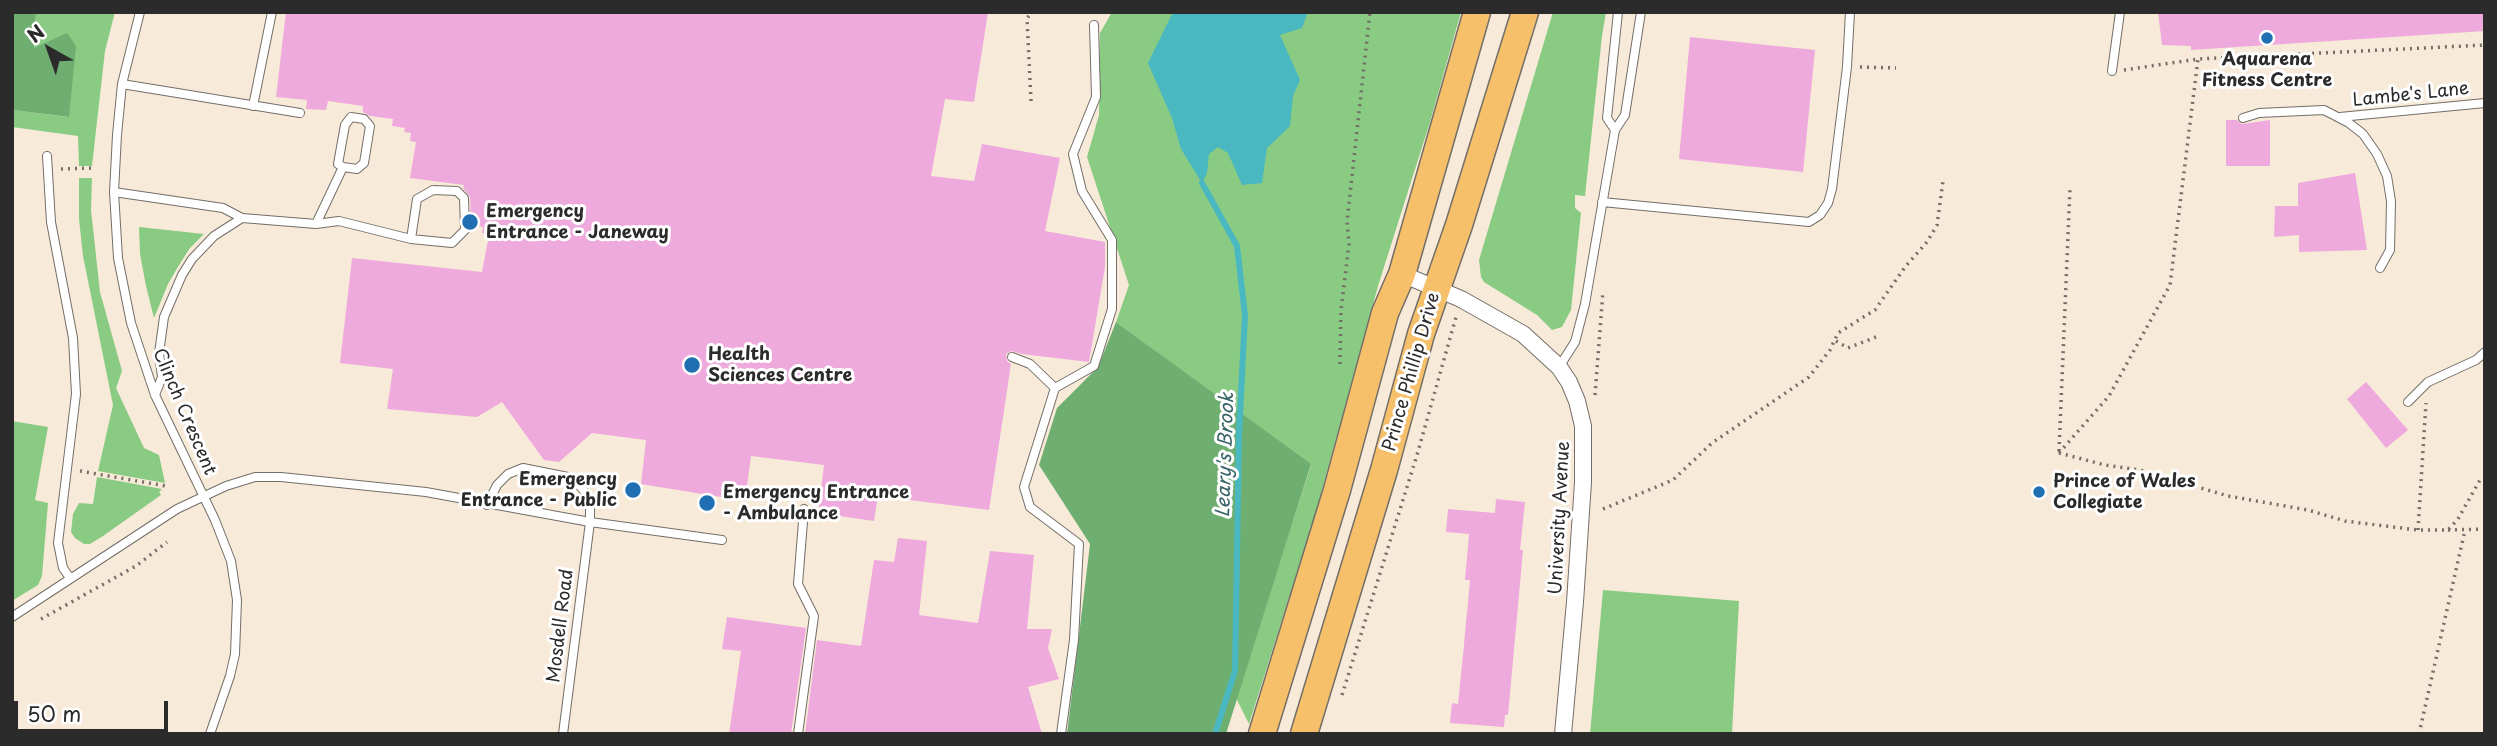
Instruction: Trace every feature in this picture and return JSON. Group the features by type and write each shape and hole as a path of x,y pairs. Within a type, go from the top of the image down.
{"main road":[{"path":"1262,734 1337,490 1385,313 1402,274 1478,12"},
{"name":"Prince Phillip Drive","path":"1304,734 1436,287 1459,225 1525,12"}],"street":[{"name":"University Avenue","path":"1402,274 1436,287 1509,324 1538,346 1559,367 1577,401 1583,426 1584,451 1575,602 1563,734"}],"lane":[{"name":"Clinch Crescent","path":"140,12 122,84 117,135 114,192 118,258 123,291 155,395 227,548 236,600 235,654 210,734"},
{"path":"253,106 272,12"},
{"path":"1615,130 1607,118 1618,12"},
{"path":"1559,367 1575,342 1585,304 1615,130 1625,115 1641,12"},
{"path":"1602,202 1809,222 1820,215 1828,203 1847,66 1850,12"},
{"path":"2112,71 2120,12"},
{"path":"1061,734 1073,640 1079,544 1030,507 1024,487 1055,388 1094,366 1112,309 1112,240 1082,191 1073,154 1096,97 1094,25"},
{"path":"122,84 300,113"},
{"name":"Lambe's Lane","path":"2340,117 2485,103"},
{"path":"2243,118 2259,113 2324,110 2340,117 2363,134 2377,154 2387,176 2391,201 2390,250 2380,268"},
{"path":"351,117 364,119 370,126 363,166 357,169 343,167 338,161 346,122 351,117"},
{"path":"47,156 51,222 73,338 76,411 58,543 63,568 70,578"},
{"path":"316,224 343,167"},
{"path":"114,192 223,208 242,218 316,224 339,221 411,239 452,243 465,230 464,198 457,191 433,190 417,199 411,239"},
{"path":"155,395 162,377 159,353 164,317 182,275 192,259 214,236 242,218"},
{"path":"2408,402 2428,382 2476,360 2485,352"},
{"path":"1012,357 1030,364 1055,388"},
{"name":"Mosdell Road","path":"487,505 497,485 508,474 523,468 568,477 581,487 590,499 590,522 563,734"},
{"path":"12,617 177,509 244,479 281,477 426,492 590,522 722,540"},
{"path":"798,734 814,616 798,584 804,509"}],"path":[{"path":"1031,101 1027,18 1032,12"},
{"path":"1340,364 1341,310 1349,244 1347,222 1370,12"},
{"path":"2112,71 2199,59 2485,46"},
{"path":"2059,453 2109,396 2170,285 2199,59"},
{"path":"1847,66 1896,68"},
{"path":"71,169 94,168"},
{"path":"1603,509 1673,480 1712,443 1809,377 1836,341 1838,333 1882,303 1905,267 1927,242 1937,225 1943,181"},
{"path":"2059,453 2070,188"},
{"path":"1595,400 1604,283"},
{"path":"1836,341 1848,348 1876,337"},
{"path":"1341,700 1450,339"},
{"path":"2418,530 2428,382"},
{"path":"2059,453 2105,465 2140,470 2228,496 2295,507 2345,521 2418,530 2485,529"},
{"path":"68,470 166,486"},
{"path":"2448,530 2458,519 2481,478"},
{"path":"2419,734 2465,530"},
{"path":"41,619 136,566 167,542"}],"green space":[{"path":"12,12 36,12 34,48 67,33 76,46 69,117 12,110"},
{"path":"36,12 115,12 105,51 92,166 79,166 78,136 12,127 12,110 68,117 34,49"},
{"path":"1112,12 1461,12 1430,122 1378,286 1316,512 1249,724 1236,698 1311,465 1116,322 1129,285 1087,157 1099,115 1100,33"},
{"path":"1553,12 1606,12 1585,196 1575,195 1575,208 1581,213 1571,310 1562,327 1552,330 1537,315 1484,282 1479,260"},
{"path":"79,178 92,178 91,210 100,292 122,371 116,388 144,448 159,455 165,483 98,471 113,405 83,256"},
{"path":"139,227 204,234 190,248 179,265 154,318 140,254"},
{"path":"1116,322 1311,464 1226,734 1067,734 1090,544 1039,465 1057,408 1098,367"},
{"path":"12,421 48,427 35,500 48,503 42,576 38,585 12,601"},
{"path":"97,477 162,489 159,492 161,495 103,536 90,544 84,544 71,532 73,514 79,503 93,504"},
{"path":"1603,590 1739,601 1732,734 1590,734"}],"water":[{"path":"1173,12 1308,12 1302,28 1280,35 1300,80 1293,96 1290,126 1267,148 1262,183 1242,185 1228,153 1218,147 1209,154 1207,173 1202,183 1181,149 1172,118 1148,63"}],"building":[{"name":"Health Sciences Centre","path":"286,12 988,12 974,102 945,99 931,176 974,181 982,144 1060,158 1045,231 1105,242 1105,267 1089,362 1012,351 1006,354 1007,361 1011,364 989,510 878,496 874,521 818,513 824,465 751,456 745,501 641,484 646,440 592,433 559,462 544,460 502,402 477,417 387,409 393,369 340,363 352,258 482,272 489,235 482,233 483,227 475,225 476,220 471,219 470,197 463,188 464,185 410,178 416,142 410,141 411,133 404,132 405,128 392,126 393,119 370,116 363,112 363,106 328,101 326,110 306,109 307,100 276,97"},
{"name":"Aquarena Fitness Centre","path":"2158,12 2485,12 2485,31 2191,50 2191,46 2162,45"},
{"path":"1690,37 1815,50 1803,172 1679,159"},
{"path":"2226,120 2237,120 2242,124 2270,120 2270,166 2226,166"},
{"path":"2355,173 2367,250 2299,252 2299,235 2274,237 2275,206 2298,206 2298,183"},
{"path":"2366,382 2408,430 2386,448 2347,399"},
{"path":"1496,499 1525,502 1508,715 1505,715 1504,727 1450,723 1452,703 1458,704 1470,580 1465,580 1469,534 1446,532 1448,509 1495,513"},
{"path":"898,538 927,541 919,615 978,623 990,551 1034,555 1027,629 1052,629 1048,648 1059,679 1028,687 1042,734 805,734 817,640 861,646 874,560 894,562"},
{"path":"727,617 806,628 791,734 729,734 741,651 722,649"}],"waterway":[{"name":"Leary's Brook","path":"1202,183 1237,246 1245,315 1239,434 1235,671 1215,734"}],"place":[{"name":"Aquarena Fitness Centre","path":"2267,38"},
{"name":"Emergency Entrance - Janeway","path":"470,222"},
{"name":"Health Sciences Centre","path":"692,365"},
{"name":"Emergency Entrance - Public","path":"633,490"},
{"name":"Prince of Wales Collegiate","path":"2039,492"},
{"name":"Emergency Entrance - Ambulance","path":"707,503"}]}
